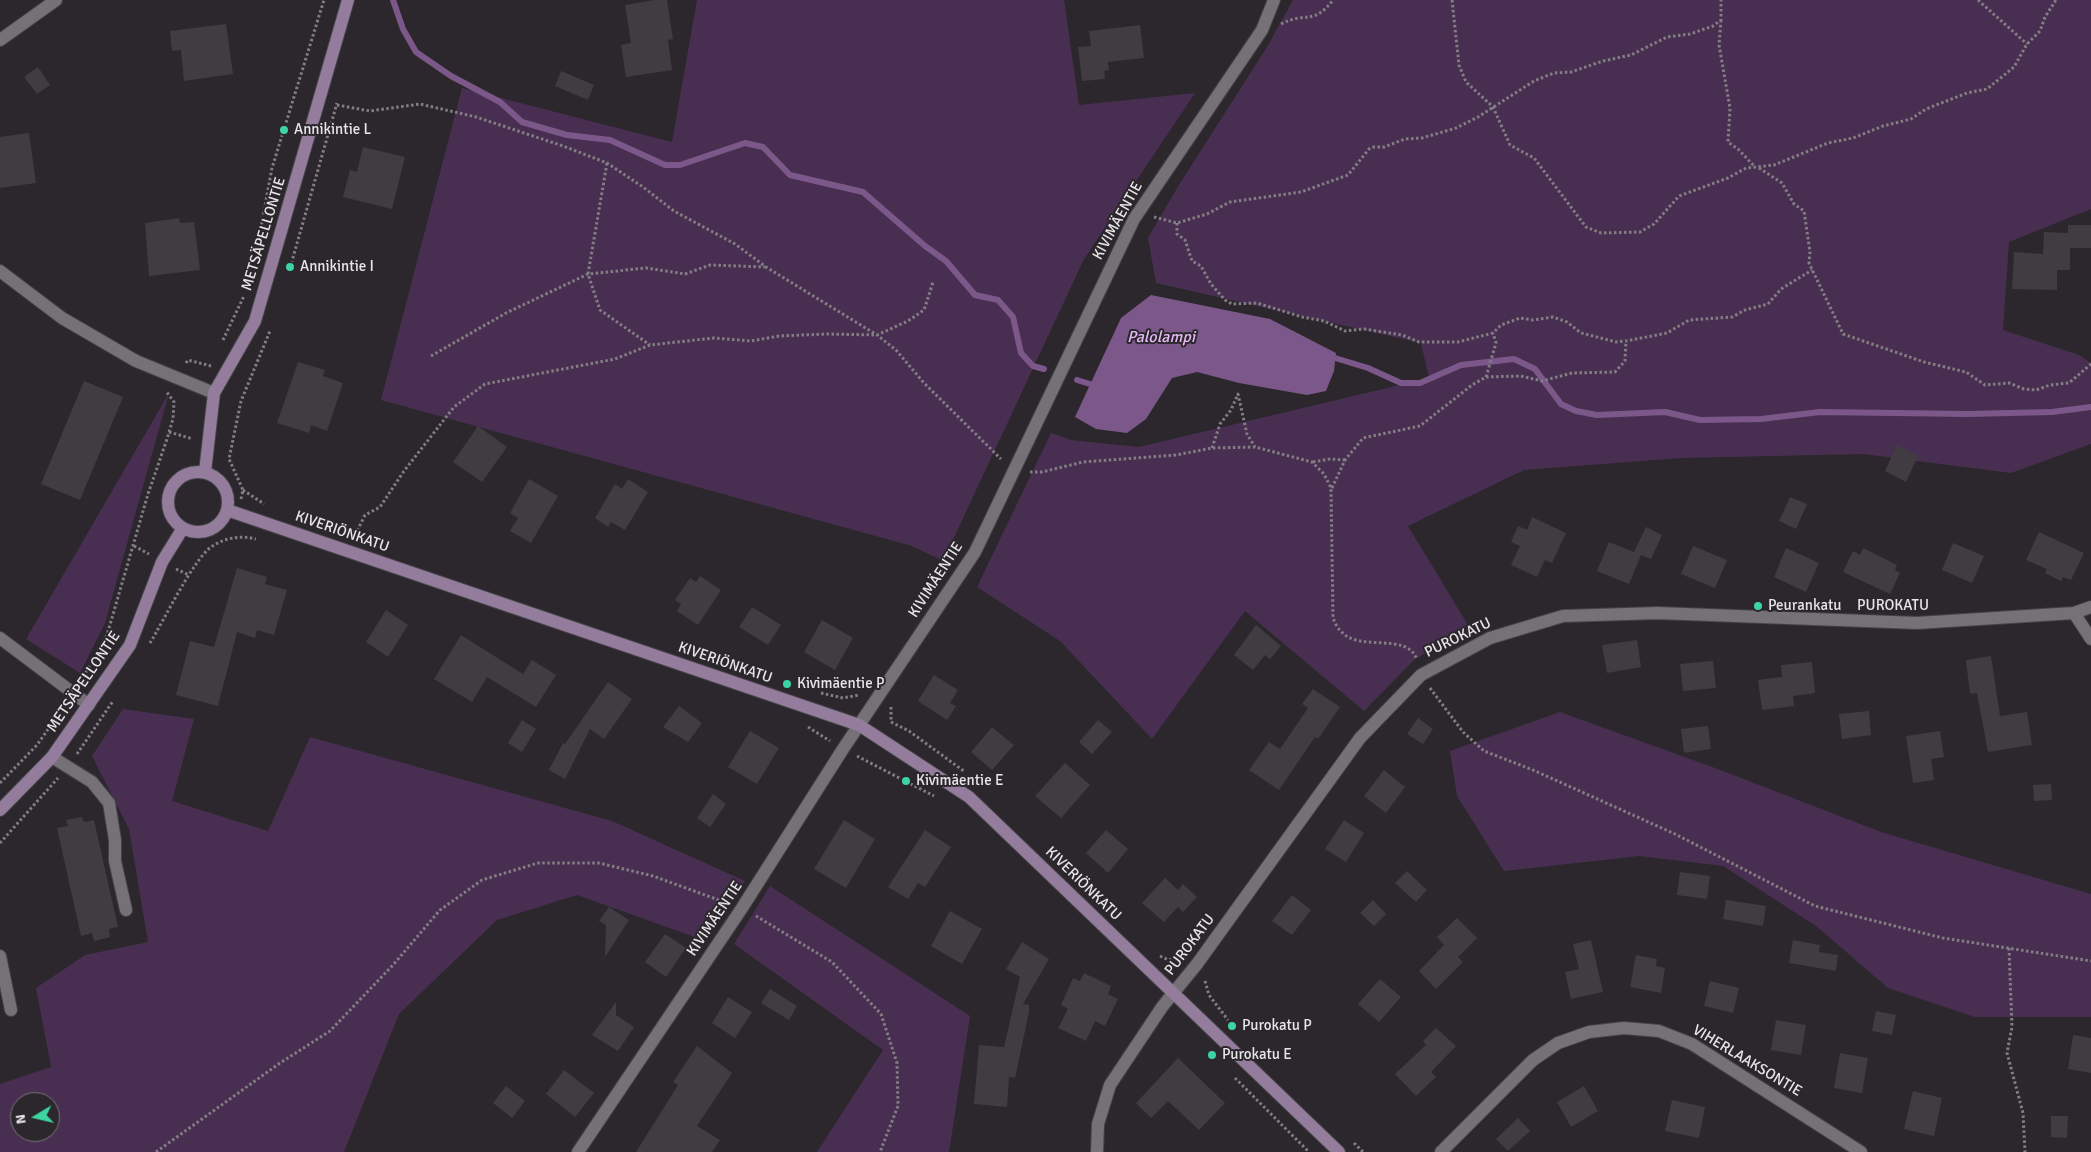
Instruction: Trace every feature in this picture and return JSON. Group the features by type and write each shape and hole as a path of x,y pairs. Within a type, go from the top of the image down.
{"street":[{"path":"0,40 56,0"},
{"name":"METSÄPELLONTIE","path":"205,472 214,393 255,321 348,0"},
{"name":"KIVIMÄENTIE","path":"578,1152 742,908 843,749 976,552 1134,219 1262,30 1274,0"},
{"path":"0,271 62,318 136,361 214,393"},
{"path":"205,472 214,475 227,491 232,512 210,530 201,532 183,528 170,514 168,505 172,486 186,474 205,472"},
{"name":"KIVERIÖNKATU","path":"232,512 859,725 969,797 1339,1152"},
{"name":"METSÄPELLONTIE","path":"0,810 52,757 130,645 162,562 183,528"},
{"name":"PUROKATU","path":"1097,1152 1098,1124 1110,1084 1162,1007 1174,994 1360,738 1421,675 1490,638 1563,616 1658,614 1917,623 2074,613 2091,607"},
{"path":"2074,613 2091,639"},
{"path":"0,638 89,704"},
{"path":"52,757 92,782 109,803 115,840 115,861 126,910"},
{"path":"0,956 11,1010"},
{"name":"VIHERLAAKSONTIE","path":"1441,1152 1533,1060 1558,1043 1589,1032 1624,1028 1659,1031 1692,1044 1861,1152"}],"path":[{"path":"256,253 272,168 324,0"},
{"path":"1262,30 1275,28 1292,19 1316,16 1324,12 1333,0"},
{"path":"1452,0 1458,65 1466,82 1493,106 1510,145 1534,158 1586,227 1601,232 1640,232 1663,216 1670,203 1679,196 1728,178 1746,168 1774,165 1828,143 1853,138 1883,126 1911,119 1926,109 1950,99 1987,89 2014,67 2027,44 2040,31 2045,17 2056,0"},
{"path":"1721,0 1719,45 1730,108 1728,142 1757,168 1782,183 1794,204 1804,211 1810,252 1809,262 1843,334 1924,362 1966,372 1985,384 2010,383 2024,389 2036,390 2050,385 2069,383 2078,378 2091,364"},
{"path":"1978,0 2027,44"},
{"path":"1134,219 1157,216 1177,223 1208,214 1230,202 1301,192 1348,175 1369,149 1374,146 1384,147 1405,139 1422,138 1456,128 1478,117 1534,81 1554,73 1571,72 1603,61 1631,55 1667,37 1690,34 1713,26 1721,20"},
{"path":"287,275 340,96"},
{"path":"337,105 370,111 420,104 476,117 563,146 607,164 643,187 674,211 735,244 766,267 877,335 896,350 930,389 1013,472 1042,472 1083,462 1176,455 1212,448 1255,447 1312,462 1330,459 1344,460"},
{"path":"607,164 588,274 600,310 650,345"},
{"path":"1177,223 1177,234 1185,240 1192,261 1201,266 1216,290 1225,300 1232,304 1257,303 1302,318 1324,321 1331,327 1345,331 1351,329 1378,331 1427,343 1441,341 1458,342 1493,333 1501,325 1520,318 1533,320 1553,318 1567,322 1581,333 1616,342 1626,341 1667,333 1689,320 1732,317 1745,310 1768,304 1781,289 1812,270"},
{"path":"431,356 506,313 588,274 646,268 685,274 710,265 766,267"},
{"path":"355,535 365,515 380,508 404,471 454,407 485,384 614,359 650,345 714,338 751,341 779,336 827,334 877,335 908,321 924,310 933,282"},
{"path":"219,349 247,289"},
{"path":"229,538 232,512 243,490 229,459 241,401 271,328"},
{"path":"1486,377 1496,343 1493,333"},
{"path":"1331,488 1344,460 1363,438 1420,426 1472,385 1486,377 1521,376 1542,381 1572,373 1615,372 1626,361 1626,341"},
{"path":"0,783 37,744 73,694 107,635 148,494 173,419 178,378 188,360 211,367 213,362"},
{"path":"164,388 174,402"},
{"path":"1212,448 1220,424 1232,410 1238,394 1248,434 1255,447"},
{"path":"1312,462 1324,474 1331,488 1333,618 1341,633 1359,642 1395,644 1409,648 1416,656 1421,675 1463,732 1484,751 1533,770 1675,834 1815,906 1944,938 2091,961"},
{"path":"150,645 189,576 209,548 229,538 253,538 262,541"},
{"path":"0,843 68,766 115,699"},
{"path":"803,724 843,749 939,799"},
{"path":"156,1152 280,1063 330,1031 393,965 440,910 482,880 538,863 600,864 653,876 742,908 832,962 881,1014 897,1063 898,1106 880,1152"},
{"path":"2009,948 2012,1026 2007,1053 2023,1113 2025,1152"},
{"path":"1233,1076 1309,1152"}],"shaded area":[{"path":"697,0 1064,0 1079,105 1195,93 1084,259 943,561 912,546 381,400 462,88 672,142"},
{"path":"1293,0 2091,0 2091,209 2009,242 2003,330 2079,355 2091,363 2091,444 2011,473 1863,454 1682,458 1524,470 1408,526 1468,625 1413,661 1364,711 1245,611 1152,739 1060,641 977,587 1051,433 1071,440 1139,447 1429,378 1421,343 1156,283 1148,238 1177,188 1267,47"},
{"path":"169,393 105,623 80,673 26,639"},
{"path":"123,709 194,719 172,801 268,831 310,737 612,821 745,881 703,940 577,895 497,920 399,1014 344,1152 0,1152 0,1084 51,1067 36,988 85,955 148,942 129,829 92,756"},
{"path":"1560,712 1715,768 1881,832 2091,894 2091,1017 1975,1017 1888,988 1816,926 1723,866 1639,856 1504,871 1457,796 1450,751"},
{"path":"770,886 970,1016 949,1152 817,1152 883,1050 734,944"}],"water":[{"name":"Palolampi","path":"1151,295 1270,319 1336,353 1334,371 1326,391 1307,395 1239,383 1197,372 1172,378 1146,419 1127,433 1096,429 1075,417 1121,318"}],"building":[{"path":"667,0 673,39 668,40 672,70 626,77 621,45 631,43 625,5"},
{"path":"226,24 233,74 184,81 181,50 172,51 170,31"},
{"path":"1140,25 1144,58 1108,62 1109,70 1104,71 1105,79 1082,81 1078,47 1091,46 1089,31"},
{"path":"38,67 50,85 37,94 24,77"},
{"path":"561,71 594,85 588,100 555,86"},
{"path":"29,133 36,183 0,188 0,137"},
{"path":"363,147 405,157 392,209 343,197 350,170 357,172"},
{"path":"179,218 180,223 194,222 200,270 149,276 145,223"},
{"path":"2068,225 2091,225 2091,248 2070,248 2070,270 2057,270 2057,290 2012,289 2014,252 2043,254 2044,232 2068,233"},
{"path":"298,362 325,370 323,376 343,383 327,431 311,425 309,433 277,423"},
{"path":"84,381 123,397 80,500 41,484"},
{"path":"478,426 507,447 482,482 453,462"},
{"path":"1897,445 1918,456 1906,482 1885,471"},
{"path":"529,479 558,496 531,543 510,531 518,518 510,513"},
{"path":"628,479 648,492 625,530 611,522 608,527 595,518 615,484 622,489"},
{"path":"1790,497 1807,504 1796,529 1779,521"},
{"path":"1532,517 1566,533 1552,563 1545,560 1537,577 1511,565 1520,546 1511,542 1518,526 1527,530"},
{"path":"1646,527 1662,535 1651,559 1641,555 1629,584 1597,571 1609,542 1634,552"},
{"path":"2039,532 2084,553 2071,580 2063,577 2061,581 2045,573 2047,569 2026,560"},
{"path":"1953,543 1984,556 1972,583 1942,570"},
{"path":"1693,546 1727,560 1715,588 1681,574"},
{"path":"1786,548 1819,563 1806,592 1774,577"},
{"path":"1863,548 1897,565 1895,570 1900,573 1890,594 1843,572 1853,551 1860,555"},
{"path":"237,568 267,577 265,584 287,590 274,635 257,630 255,638 237,632 218,706 176,695 190,641 214,647"},
{"path":"700,576 721,590 698,625 677,611 681,604 675,600 690,578 696,582"},
{"path":"752,607 781,625 768,645 739,627"},
{"path":"386,610 408,625 388,657 366,642"},
{"path":"822,620 853,638 835,670 804,652"},
{"path":"1256,625 1281,646 1270,659 1265,655 1253,670 1234,655"},
{"path":"461,635 523,674 532,660 556,675 536,707 487,677 472,702 434,679"},
{"path":"1637,640 1641,667 1607,673 1602,645"},
{"path":"1991,656 2000,716 2027,712 2032,745 1988,752 1977,693 1970,694 1966,660"},
{"path":"1713,661 1716,688 1683,691 1680,664"},
{"path":"1812,662 1815,693 1793,696 1794,706 1762,710 1758,680 1782,677 1781,665"},
{"path":"934,675 958,690 950,703 956,706 947,720 918,701"},
{"path":"608,682 632,699 604,739 590,729 565,779 549,770 563,743 565,744"},
{"path":"1313,689 1340,707 1318,739 1315,737 1279,790 1249,770 1269,742 1280,749 1308,708 1302,704"},
{"path":"679,706 702,723 688,742 663,727"},
{"path":"1869,711 1871,735 1842,739 1839,714"},
{"path":"1418,718 1433,729 1423,744 1407,734"},
{"path":"522,720 536,729 522,752 508,743"},
{"path":"1098,720 1112,732 1092,754 1079,742"},
{"path":"1708,726 1711,749 1684,753 1681,729"},
{"path":"992,727 1014,745 992,770 971,752"},
{"path":"750,731 779,748 757,784 728,767"},
{"path":"1940,731 1944,757 1931,759 1934,780 1913,783 1906,736"},
{"path":"1065,763 1090,785 1061,818 1035,796"},
{"path":"1384,770 1405,787 1386,813 1364,796"},
{"path":"2051,784 2052,800 2034,801 2033,785"},
{"path":"713,794 726,804 710,827 697,818"},
{"path":"82,817 84,822 94,820 118,927 109,929 110,937 94,941 92,933 81,936 57,828 68,826 66,820"},
{"path":"844,820 875,839 846,888 814,869"},
{"path":"1344,820 1364,833 1346,862 1325,849"},
{"path":"925,830 951,847 925,887 918,883 908,899 888,887"},
{"path":"1106,830 1128,849 1108,873 1086,853"},
{"path":"1407,871 1427,890 1416,902 1395,883"},
{"path":"1680,872 1710,876 1707,899 1677,895"},
{"path":"1165,878 1178,890 1183,884 1197,897 1183,912 1178,907 1164,922 1142,903"},
{"path":"1292,895 1311,910 1292,935 1272,921"},
{"path":"1373,900 1386,914 1374,926 1360,913"},
{"path":"1726,900 1766,906 1763,926 1723,919"},
{"path":"609,907 629,920 605,957 606,925 599,921"},
{"path":"950,911 982,929 962,964 931,946"},
{"path":"1457,918 1477,938 1458,957 1463,962 1436,989 1419,971 1444,945 1437,937"},
{"path":"665,934 686,948 666,977 645,962"},
{"path":"1591,940 1603,992 1571,999 1565,972 1579,969 1573,944"},
{"path":"1793,940 1820,945 1819,952 1838,955 1836,971 1789,963"},
{"path":"1022,942 1049,959 1023,1004 1029,1005 1029,1012 1015,1078 1009,1077 1007,1107 974,1104 979,1045 1004,1047 1020,977 1006,969"},
{"path":"1636,955 1657,959 1656,966 1665,968 1661,993 1630,987"},
{"path":"1084,973 1111,986 1108,994 1118,999 1105,1026 1095,1021 1086,1041 1058,1028 1068,1009 1061,1005 1073,978 1080,981"},
{"path":"1380,979 1401,997 1379,1022 1358,1004"},
{"path":"1710,981 1739,988 1733,1013 1704,1006"},
{"path":"770,989 797,1006 789,1020 761,1003"},
{"path":"728,997 752,1012 735,1038 712,1023"},
{"path":"616,1002 616,1015 634,1027 618,1051 592,1035"},
{"path":"1876,1011 1896,1015 1892,1035 1872,1031"},
{"path":"1776,1020 1806,1025 1801,1055 1771,1050"},
{"path":"1436,1028 1456,1046 1431,1072 1436,1077 1416,1096 1395,1074 1426,1045 1423,1041"},
{"path":"2073,1035 2091,1038 2091,1073 2068,1069"},
{"path":"697,1046 732,1073 697,1126 720,1140 712,1152 636,1152 678,1085 673,1082"},
{"path":"1840,1053 1868,1058 1862,1093 1834,1088"},
{"path":"1178,1058 1225,1103 1199,1130 1168,1101 1151,1118 1136,1103"},
{"path":"564,1070 594,1093 575,1117 546,1094"},
{"path":"506,1086 525,1101 512,1118 493,1103"},
{"path":"1584,1086 1598,1111 1571,1127 1557,1102"},
{"path":"1913,1091 1942,1098 1934,1136 1904,1129"},
{"path":"1672,1100 1705,1107 1699,1138 1665,1131"},
{"path":"2051,1116 2068,1116 2067,1138 2051,1137"},
{"path":"1518,1118 1530,1131 1508,1151 1496,1139"}],"waterway":[{"path":"393,0 403,29 416,52 451,76 500,102 522,122 567,135 610,140 665,165 680,165 745,143 763,147 790,175 863,192 925,246 946,261 975,295 998,300 1013,317 1021,353 1033,366 1044,369"},
{"path":"1335,358 1368,368 1401,383 1420,383 1461,365 1514,359 1535,369 1561,404 1576,411 1597,415 1665,412 1700,420 1761,419 1820,412 1968,414 2052,412 2091,407"},
{"path":"1077,380 1090,384"}],"place":[{"name":"Annikintie L","path":"284,130"},
{"name":"Annikintie I","path":"290,267"},
{"name":"Peurankatu","path":"1758,606"},
{"name":"Kivimäentie P","path":"787,684"},
{"name":"Kivimäentie E","path":"906,781"},
{"name":"Purokatu P","path":"1232,1026"},
{"name":"Purokatu E","path":"1212,1055"}]}
